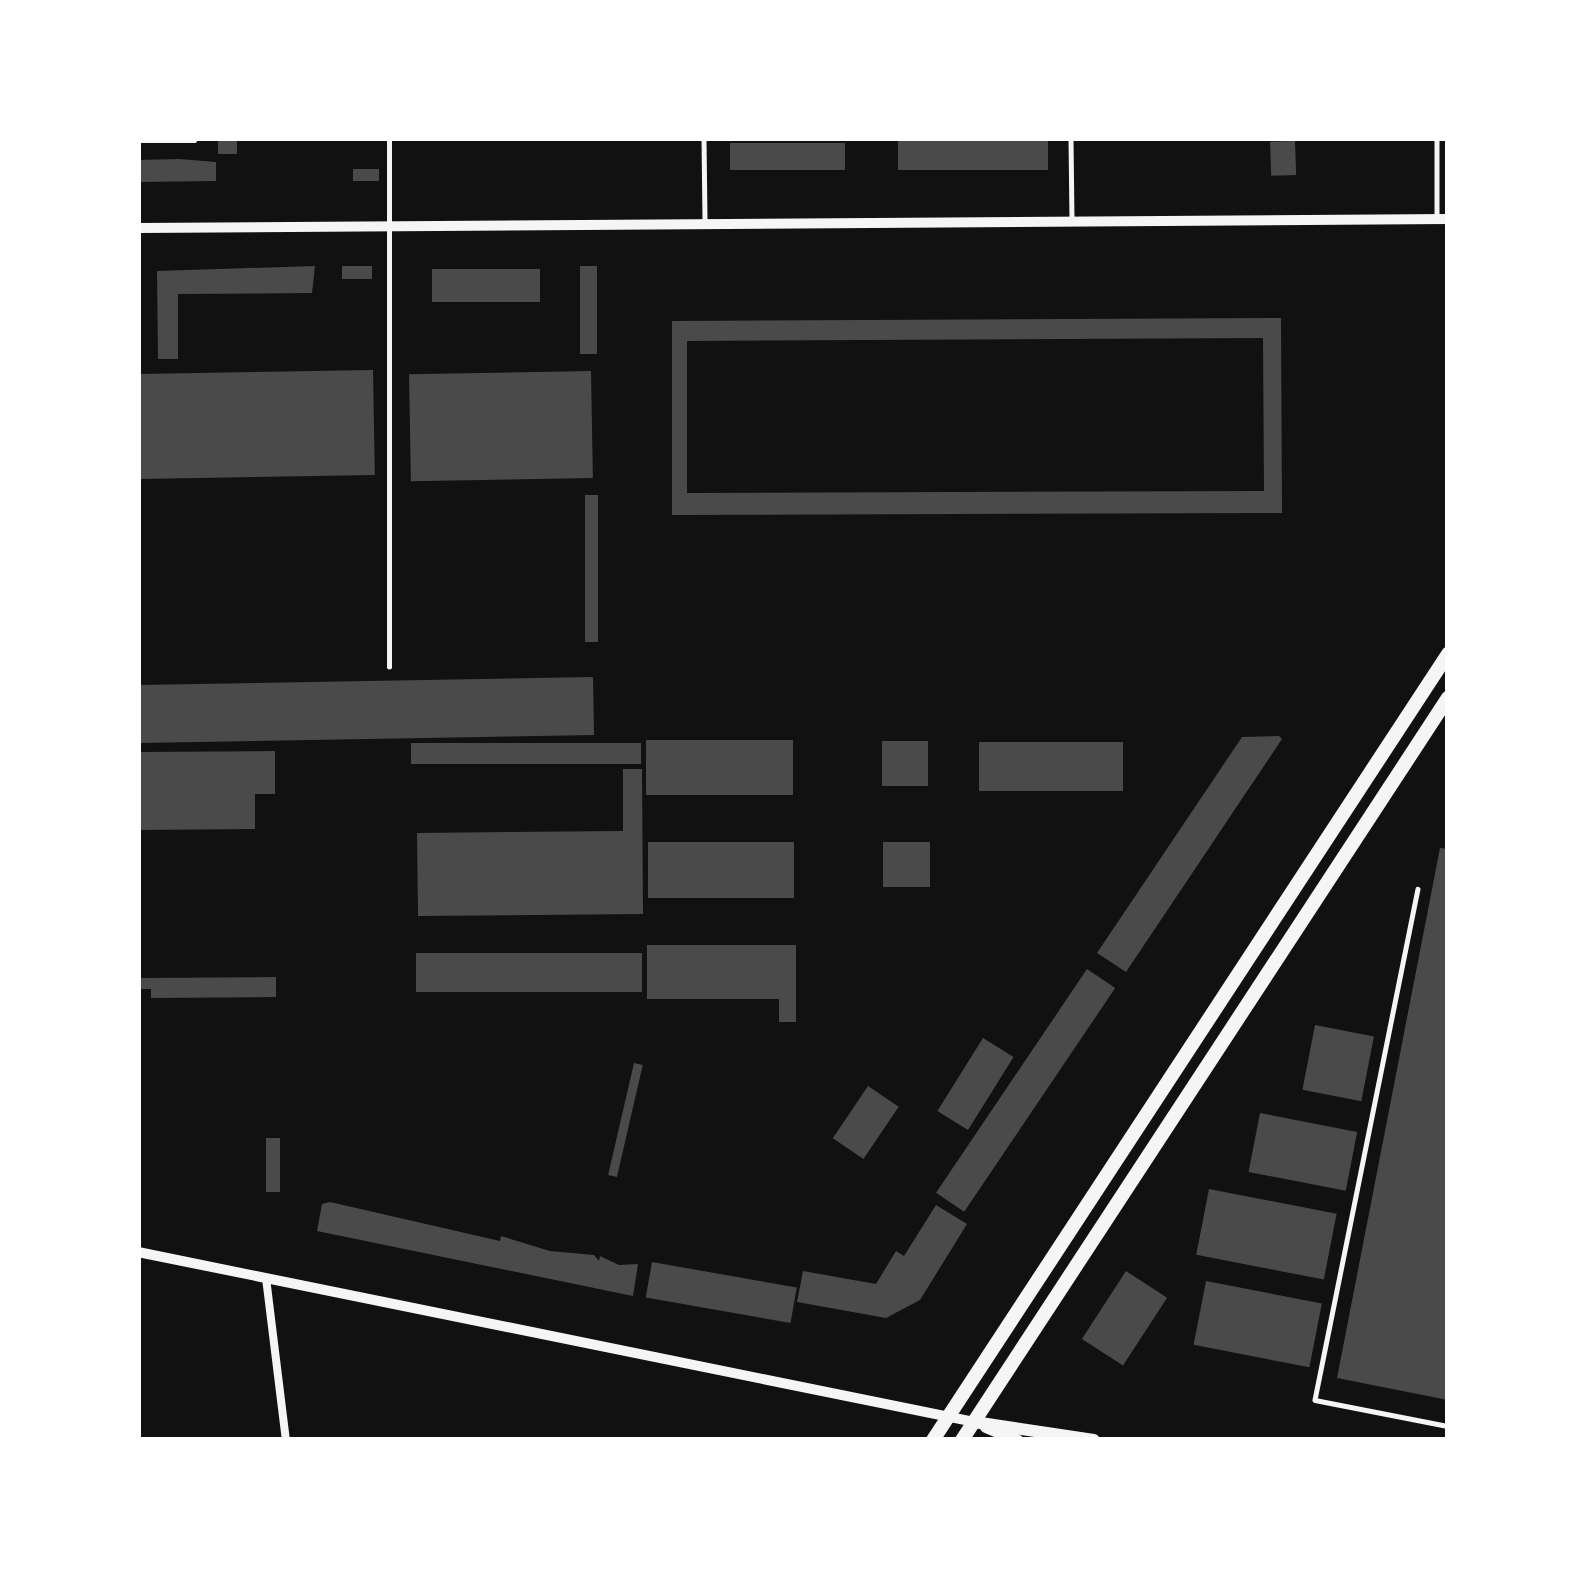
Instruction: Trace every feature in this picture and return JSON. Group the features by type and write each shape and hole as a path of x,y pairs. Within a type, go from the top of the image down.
{"highway":[{"path":"933,1440 1448,654"},
{"path":"962,1440 1448,698"}],"main road":[{"path":"974,1422 1017,1440"},
{"path":"974,1422 1094,1440"}],"street":[{"path":"138,228 1443,219"},
{"path":"138,1252 974,1422"},
{"path":"266,1278 286,1440"}],"lane":[{"path":"389,138 389,667"},
{"path":"704,138 705,224"},
{"path":"1071,138 1072,221"},
{"path":"1437,138 1443,219"},
{"path":"138,141 195,141"},
{"path":"1418,889 1315,1400 1448,1426"}],"building":[{"path":"218,138 237,138 237,154 218,154"},
{"path":"898,138 1048,138 1048,170 898,170"},
{"path":"1295,141 1296,175 1271,176 1270,142"},
{"path":"730,143 845,143 845,170 730,170"},
{"path":"138,160 216,162 216,181 138,182"},
{"path":"353,169 379,169 379,181 353,181"},
{"path":"315,266 312,293 178,294 178,359 158,359 157,271"},
{"path":"342,266 372,266 372,279 342,279"},
{"path":"580,266 597,266 597,354 580,354"},
{"path":"432,269 540,269 540,302 432,302"},
{"path":"1281,318 1282,513 672,515 672,321","holes":["1263,338 1264,491 687,493 687,341"]},
{"path":"373,370 375,475 140,479 138,374"},
{"path":"591,371 593,478 411,481 409,374"},
{"path":"585,495 598,495 598,642 585,642"},
{"path":"593,677 594,735 139,743 138,685"},
{"path":"1242,737 1282,739 1126,972 1097,953"},
{"path":"646,740 793,740 793,795 646,795"},
{"path":"882,741 928,741 928,786 882,786"},
{"path":"979,742 1123,742 1123,791 979,791"},
{"path":"411,743 641,743 641,764 411,764"},
{"path":"275,751 275,794 255,794 255,829 138,830 138,752"},
{"path":"623,769 642,769 643,914 418,916 417,833 623,831"},
{"path":"648,842 794,842 794,898 648,898"},
{"path":"883,842 930,842 930,887 883,887"},
{"path":"1440,848 1448,849 1448,1400 1337,1378"},
{"path":"647,945 796,945 796,1022 779,1022 779,999 647,999"},
{"path":"416,953 642,953 642,992 416,992"},
{"path":"1087,969 1115,988 964,1212 936,1193"},
{"path":"276,977 276,997 151,998 151,989 138,989 138,978"},
{"path":"1315,1025 1374,1036 1361,1101 1302,1090"},
{"path":"983,1038 1014,1057 968,1130 937,1111"},
{"path":"634,1063 643,1065 617,1177 608,1175"},
{"path":"868,1086 899,1107 863,1159 833,1138"},
{"path":"1260,1113 1357,1132 1346,1191 1249,1172"},
{"path":"266,1138 280,1138 280,1192 266,1192"},
{"path":"1209,1189 1337,1214 1324,1280 1196,1255"},
{"path":"322,1204 500,1241 501,1236 550,1251 594,1255 599,1261 600,1256 619,1265 638,1264 633,1296 317,1231"},
{"path":"936,1205 967,1224 920,1300 886,1318 797,1302 803,1271 876,1284 896,1251 904,1256"},
{"path":"652,1262 797,1288 791,1323 646,1297"},
{"path":"1126,1271 1167,1298 1123,1366 1082,1339"},
{"path":"1206,1281 1322,1304 1309,1367 1194,1345"}]}
